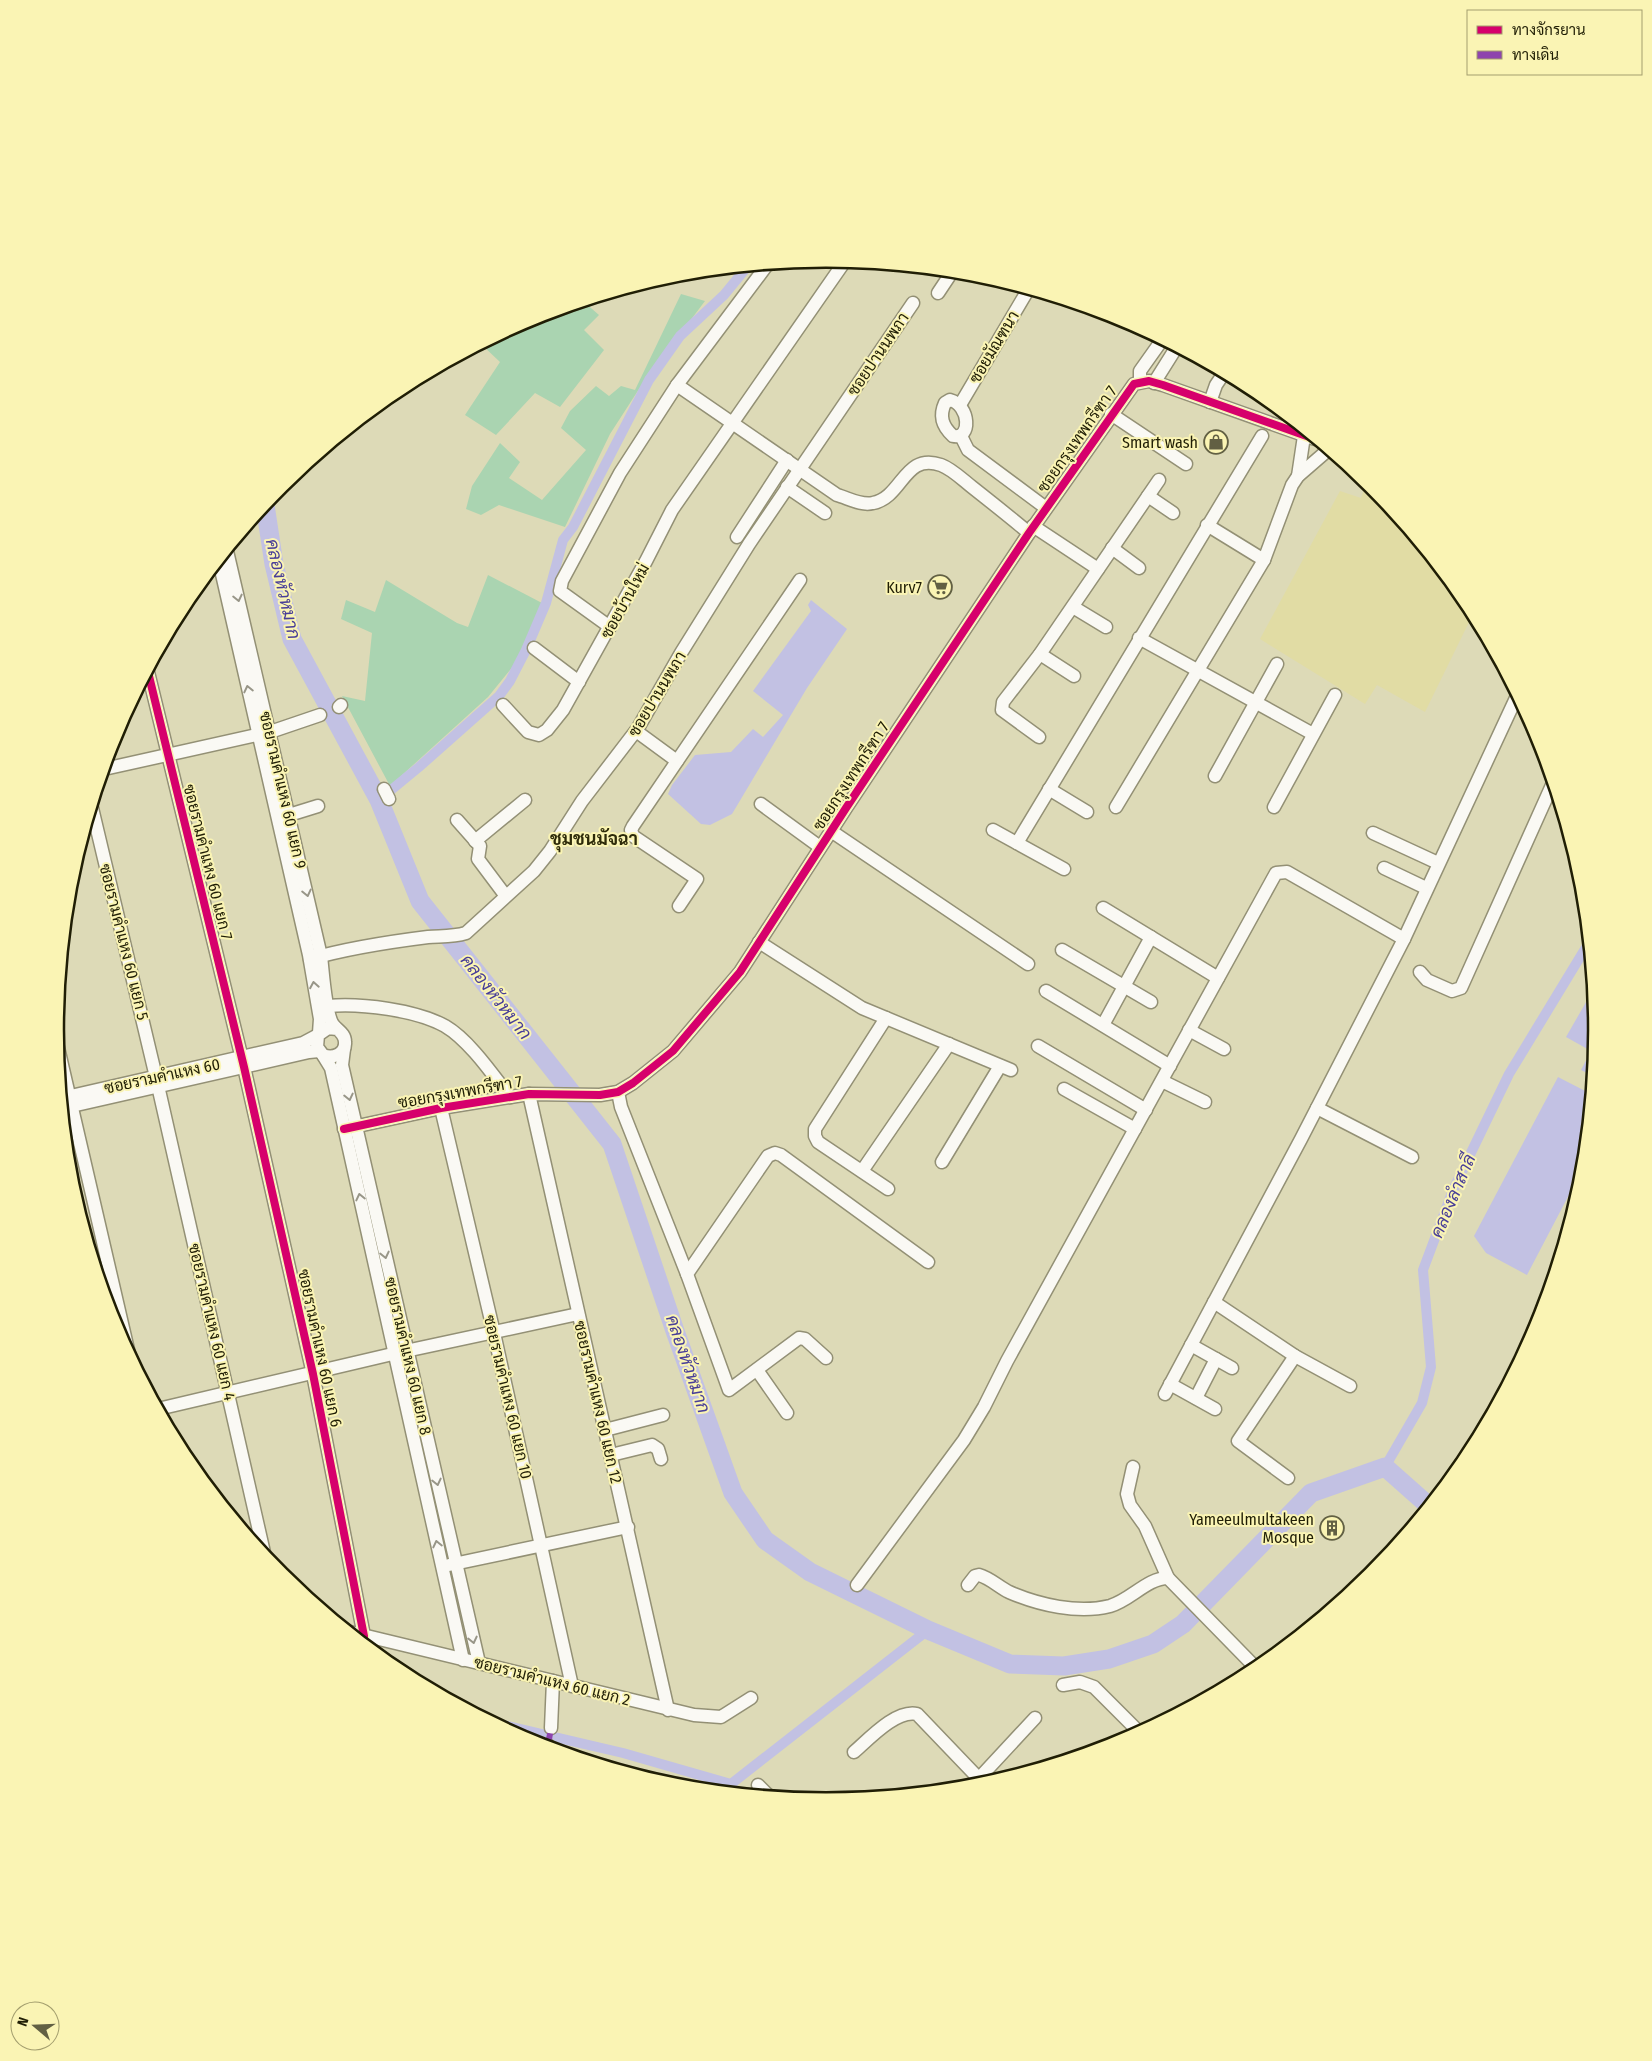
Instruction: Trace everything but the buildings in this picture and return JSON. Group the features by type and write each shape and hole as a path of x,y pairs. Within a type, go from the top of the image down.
{"street":[{"name":"ซอยบ้านใหม่","path":"503,705 528,732 539,735 547,730 563,710 610,627 672,510 841,269"},
{"path":"610,627 560,591 562,581 620,473 678,386 762,271"},
{"path":"938,293 948,279"},
{"name":"ซอยมัณฑนา","path":"960,405 1025,295"},
{"name":"ซอยปานนพภา","path":"315,958 430,937 455,936 466,933 505,895 534,871 550,851 582,801 636,731 738,561 913,303"},
{"path":"1140,382 1140,371 1159,345"},
{"path":"1154,383 1173,352"},
{"path":"1210,402 1220,379"},
{"name":"ซอยกรุงเทพกรีฑา 7","path":"350,1127 441,1108 510,1097 535,1094 600,1095 618,1092 633,1083 673,1051 740,972 830,831 1031,529 1129,389 1140,382 1154,383 1301,435"},
{"path":"678,386 837,494 864,504 875,503 890,494 912,467 923,463 941,465 1031,529 1098,569"},
{"path":"950,400 960,405 966,417 965,429 961,436 953,436 947,430 941,414 945,403 950,400"},
{"path":"1112,414 1186,464"},
{"path":"961,436 968,450 1046,508"},
{"path":"1017,843 1262,436"},
{"path":"1298,476 1309,441"},
{"path":"1116,807 1264,560 1292,485 1298,476 1324,453"},
{"path":"736,537 787,460"},
{"path":"1039,737 1002,710 1001,706 1040,654 1159,480"},
{"path":"787,487 825,513"},
{"path":"1148,496 1173,513"},
{"path":"1207,526 1264,560"},
{"path":"1112,548 1139,568"},
{"name":"ซอยรามคำแหง 60 แยก 9","path":"228,557 264,733 315,958 332,1022 337,1029"},
{"name":"ซอยรามคำแหง 60 แยก 9","path":"220,567 264,733 289,815 315,958 320,1019 319,1034"},
{"path":"679,906 697,879 633,836 633,826 800,580"},
{"path":"1072,607 1106,627"},
{"path":"1139,638 1313,734"},
{"path":"534,648 579,682"},
{"path":"1040,654 1074,676"},
{"path":"1216,776 1277,664"},
{"name":"ซอยรามคำแหง 60 แยก 7","path":"150,679 242,1063"},
{"path":"1274,807 1334,695"},
{"path":"1215,1409 1196,1398 1168,1389 1404,939 1426,888 1514,702"},
{"path":"111,767 264,733 320,715"},
{"path":"636,731 677,761"},
{"path":"1049,789 1087,812"},
{"path":"1420,972 1427,980 1452,991 1461,988 1550,791"},
{"path":"475,841 525,800"},
{"path":"761,804 820,847"},
{"path":"289,815 318,806"},
{"name":"ซอยรามคำแหง 60 แยก 5","path":"94,818 157,1082"},
{"path":"456,820 475,841 480,851 478,860 505,895"},
{"path":"994,830 1064,869"},
{"path":"830,831 1028,964"},
{"path":"1373,833 1438,863"},
{"path":"1384,868 1426,888"},
{"path":"857,1585 976,1423 1007,1361 1276,873 1287,872 1404,939"},
{"path":"1103,908 1218,978"},
{"path":"1103,1025 1151,937"},
{"path":"759,942 862,1008 1006,1068 942,1162"},
{"path":"1062,950 1151,1002"},
{"path":"1046,991 1170,1066"},
{"path":"328,1006 346,1004 405,1012 445,1026 477,1053 510,1097"},
{"path":"886,1018 816,1129 815,1136 818,1142 888,1189"},
{"name":"ซอยรามคำแหง 60","path":"242,1063 303,1043 328,1028 337,1029"},
{"path":"337,1029 344,1035 344,1049"},
{"path":"1189,1030 1224,1050"},
{"path":"319,1034 316,1042 321,1053"},
{"path":"862,1171 949,1044"},
{"path":"1038,1046 1146,1110"},
{"name":"ซอยรามคำแหง 60","path":"67,1102 242,1063 309,1052 321,1053 332,1057 337,1056 344,1049"},
{"name":"ซอยรามคำแหง 60 แยก 8","path":"344,1049 342,1065 350,1127 401,1352 432,1458 479,1663"},
{"name":"ซอยรามคำแหง 60 แยก 8","path":"321,1053 331,1068 350,1127"},
{"name":"ซอยรามคำแหง 60 แยก 6","path":"242,1063 313,1374 364,1636"},
{"path":"1162,1081 1204,1102"},
{"name":"ซอยรามคำแหง 60 แยก 4","path":"157,1082 262,1542"},
{"path":"1064,1089 1135,1129"},
{"path":"618,1092 621,1106 687,1274 729,1390 799,1338 805,1339 826,1358"},
{"name":"ซอยรามคำแหง 60 แยก 12","path":"535,1094 578,1314 668,1710"},
{"name":"ซอยรามคำแหง 60 แยก 10","path":"441,1108 494,1333 572,1686"},
{"path":"1317,1108 1412,1156"},
{"path":"68,1110 119,1315"},
{"path":"687,1274 768,1156 775,1153 781,1155 928,1262"},
{"path":"1214,1302 1295,1356 1350,1386"},
{"path":"164,1408 401,1352 578,1314"},
{"path":"1191,1345 1232,1368"},
{"name":"ซอยรามคำแหง 60 แยก 8","path":"401,1352 419,1462 463,1660"},
{"path":"1288,1478 1238,1441 1295,1356"},
{"path":"1196,1398 1216,1359"},
{"path":"757,1370 787,1413"},
{"path":"605,1430 662,1415"},
{"path":"611,1455 652,1445 658,1449 661,1459"},
{"path":"419,1462 432,1458"},
{"path":"1133,1467 1127,1494 1130,1505 1145,1526 1168,1578 1251,1663"},
{"path":"442,1566 628,1528"},
{"path":"968,1585 975,1576 979,1575 1008,1591 1036,1602 1072,1608 1094,1609 1112,1605 1133,1595 1151,1582 1161,1578 1168,1578"},
{"name":"ซอยรามคำแหง 60 แยก 2","path":"364,1636 694,1715 720,1717 751,1698"},
{"path":"551,1728 553,1681"},
{"path":"1063,1685 1080,1682 1094,1687 1134,1727"},
{"path":"854,1752 884,1726 901,1715 912,1713 916,1714 973,1778"},
{"path":"985,1776 1035,1718"},
{"path":"758,1785 763,1790"}],"shaded area":[{"path":"1340,491 1361,498 1364,491 1399,528 1431,566 1469,622 1425,712 1377,685 1365,704 1260,639"}],"green space":[{"path":"681,294 705,301 641,386 610,434 565,527 499,505 481,515 466,509 472,486 500,443 520,462 509,478 542,500 586,450 561,428 570,411 596,386 609,396 621,386 635,390"},
{"path":"589,306 599,315 584,330 604,350 560,407 535,393 496,435 465,415 500,362 486,349 534,326"},
{"path":"488,575 542,603 515,664 488,697 390,786 342,696 365,701 372,633 341,619 346,600 375,612 386,580 457,623 468,627"}],"water":[{"path":"811,600 847,629 807,688 732,814 710,825 701,824 668,794 672,785 695,755 731,752 753,729 763,737 783,715 753,691 811,611 808,605"},
{"path":"1587,1000 1588,1049 1566,1037"},
{"path":"1587,1058 1587,1073 1581,1070"},
{"path":"1558,1077 1586,1091 1582,1130 1571,1191 1527,1275 1486,1253 1474,1236"}],"waterway":[{"path":"379,800 499,696 510,681 526,650 546,603 563,540 573,527 649,380 680,336 724,295 742,274"},
{"name":"คลองหัวหมาก","path":"266,514 274,564 292,639 379,800 420,901 612,1144 675,1331 733,1493 765,1540 810,1572 928,1630 1010,1664 1064,1666 1109,1659 1153,1644 1183,1624 1311,1493 1385,1467 1425,1502"},
{"name":"คลองลำสาลี","path":"1385,1467 1422,1403 1431,1367 1423,1270 1453,1190 1509,1074 1584,951"},
{"path":"522,1730 623,1753 731,1784 928,1630"}],"marked path":[{"path":"549,1740 551,1728"}],"cycle path":[{"path":"344,1129 441,1108 529,1094 600,1095 618,1092 633,1083 673,1051 740,972 846,808 1029,533 1134,384 1149,381 1163,385 1299,433"},
{"path":"150,679 244,1067 313,1374 364,1636"}],"place":[{"name":"Smart wash","path":"1216,442"},
{"name":"Kurv7","path":"940,587"},
{"name":"Yameeulmultakeen Mosque","path":"1332,1528"}],"district":[{"name":"ชุมชนมัจฉา","path":"594,839"}]}
